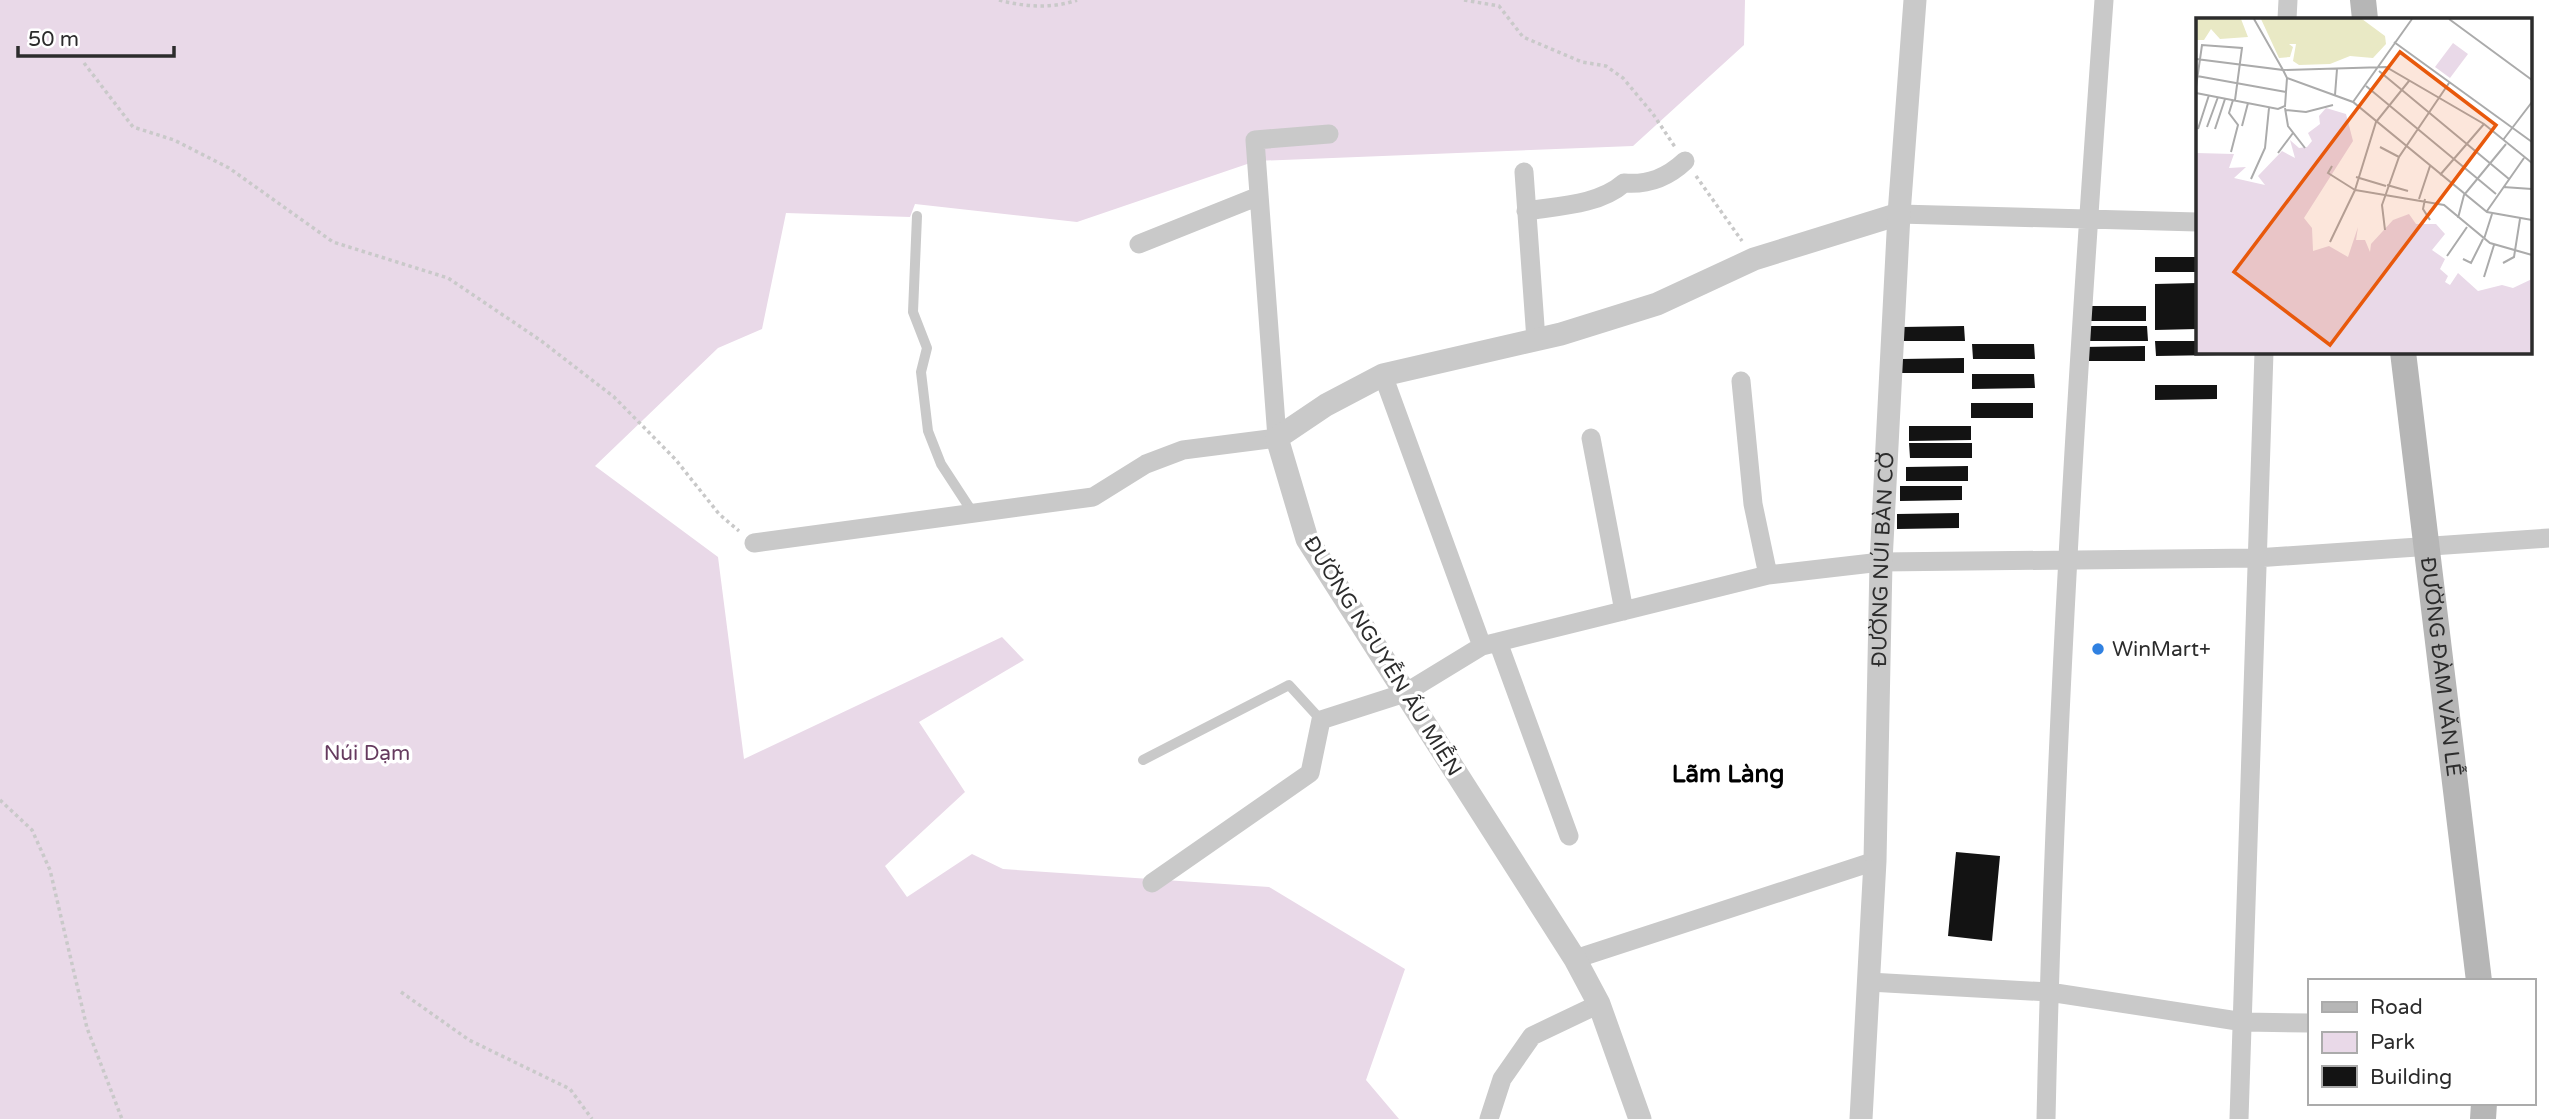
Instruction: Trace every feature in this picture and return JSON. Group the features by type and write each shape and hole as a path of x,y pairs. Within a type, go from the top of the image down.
{"main road":[{"path":"2363,0 2365,18"},
{"name":"ĐƯỜNG ĐÀM VĂN LỄ","path":"2403,354 2479,979"}],"street":[{"name":"ĐƯỜNG NÚI BÀN CỜ","path":"1861,1119 1875,861 1881,562 1899,214 1915,0"},
{"path":"2046,1119 2049,992 2070,562 2088,218 2104,0"},
{"path":"2287,18 2288,0"},
{"path":"1277,438 1255,140 1329,134"},
{"path":"1526,211 1579,203 1614,192 1623,184 1640,185 1670,176 1685,162"},
{"path":"1524,172 1536,340"},
{"path":"1139,244 1259,196"},
{"path":"754,543 1093,497 1146,464 1183,450 1277,438 1326,405 1383,376 1536,340 1657,304 1754,259 1899,214 2196,222"},
{"path":"2239,1119 2264,354"},
{"path":"1383,376 1569,836"},
{"path":"1741,381 1751,491 1768,575"},
{"name":"ĐƯỜNG NGUYỄN ẤU MIỄN","path":"1277,438 1307,539 1575,959 1599,1004 1640,1119"},
{"path":"1591,438 1625,611"},
{"path":"1152,883 1310,773 1321,720 1405,692 1490,644 1768,575 1881,562 2256,558 2549,538"},
{"path":"1575,959 1875,861"},
{"path":"1869,982 2049,992 2244,1022 2308,1023"},
{"path":"1489,1119 1502,1079 1532,1036 1599,1004"}],"lane":[{"path":"917,216 913,312 927,348 921,372 928,431 942,464 973,513"},
{"path":"1143,760 1289,685 1321,720"}],"path":[{"path":"999,0 1018,5 1061,6 1077,0"},
{"path":"1464,0 1499,6 1523,37 1582,62 1606,66 1623,78 1653,114 1754,259"},
{"path":"84,63 133,127 174,140 229,168 333,242 448,278 540,340 614,397 677,460 719,514 754,543"},
{"path":"0,800 32,830 50,870 87,1028 122,1119"},
{"path":"401,992 469,1040 570,1089 592,1119"}],"green space":[{"name":"Núi Dạm","path":"0,0 1745,0 1744,45 1633,146 1256,161 1077,222 915,204 910,217 786,213 762,329 718,348 595,466 718,557 744,759 1002,637 1024,660 919,722 965,792 885,866 907,897 972,854 1003,869 1269,887 1405,969 1366,1080 1399,1119 0,1119"}],"building":[{"path":"2155,257 2196,257 2196,272 2155,272"},
{"path":"2196,283 2196,329 2155,330 2155,284"},
{"path":"2084,306 2146,306 2146,321 2084,321"},
{"path":"1964,326 1965,341 1902,341 1902,327"},
{"path":"2085,326 2147,326 2148,341 2085,341"},
{"path":"2155,341 2196,341 2196,354 2218,354 2218,355 2156,356"},
{"path":"1972,344 2034,344 2035,359 1973,359"},
{"path":"2145,346 2145,361 2083,361 2082,347"},
{"path":"1964,358 1964,373 1902,373 1902,359"},
{"path":"1972,374 2034,374 2035,388 1972,389"},
{"path":"2155,385 2217,385 2217,399 2155,400"},
{"path":"1971,403 2033,403 2033,418 1971,418"},
{"path":"1909,426 1971,426 1971,440 1909,441"},
{"path":"1909,443 1972,443 1972,458 1910,458"},
{"path":"1968,466 1968,481 1906,481 1906,467"},
{"path":"1900,486 1962,486 1962,500 1900,501"},
{"path":"1959,513 1959,528 1897,529 1897,514"},
{"path":"1956,852 2000,856 1992,941 1948,936"}],"place":[{"name":"WinMart+","path":"2098,649"}],"district":[{"name":"Lãm Làng","path":"1728,774"}]}
